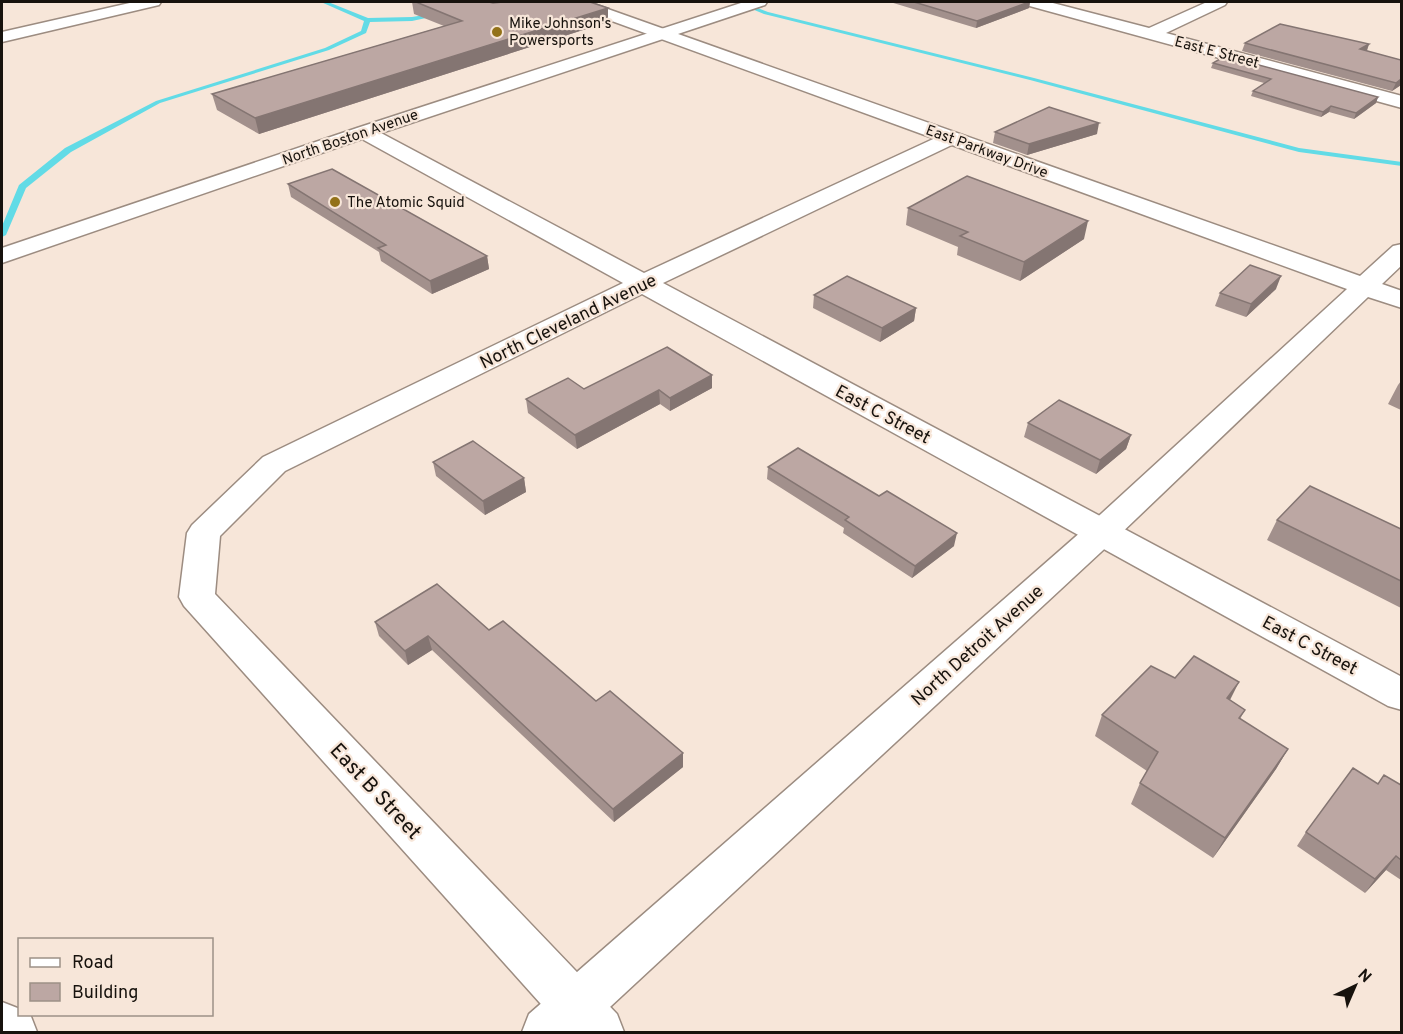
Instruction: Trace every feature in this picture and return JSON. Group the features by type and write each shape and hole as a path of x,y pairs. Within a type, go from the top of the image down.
{"main road":[{"path":"2,37 153,2"},
{"name":"East Parkway Drive","path":"574,2 1401,300"},
{"name":"North Boston Avenue","path":"2,256 364,132 759,2"},
{"name":"East E Street","path":"1032,2 1401,102"},
{"path":"1150,34 1219,2"},
{"name":"East C Street","path":"364,132 1401,695"},
{"name":"North Cleveland Avenue","path":"204,533 274,464 643,284 951,138"},
{"name":"North Detroit Avenue","path":"574,1024 1401,251"},
{"name":"East B Street","path":"204,533 196,597 574,1024"},
{"path":"2,1026 12,1032"}],"building":[{"path":"416,2 590,2 608,8 255,118 212,94 462,21"},
{"path":"914,2 1029,2 977,21"},
{"path":"1280,24 1369,44 1360,49 1401,60 1401,79 1396,83 1245,43"},
{"path":"1225,56 1378,97 1356,113 1331,106 1323,112 1253,91 1271,79 1213,63"},
{"path":"1049,107 1099,123 1029,144 995,132"},
{"path":"332,169 487,256 430,281 378,248 386,245 288,184"},
{"path":"967,176 1088,221 1024,262 960,236 968,232 908,208"},
{"path":"1250,265 1281,276 1251,304 1220,293"},
{"path":"847,276 916,308 882,328 814,295"},
{"path":"667,347 712,375 670,398 659,390 575,435 526,399 568,378 584,389"},
{"path":"1059,400 1131,435 1100,460 1028,423"},
{"path":"473,441 524,478 483,501 433,462"},
{"path":"798,448 879,496 887,491 957,533 915,566 845,520 849,517 768,467"},
{"path":"1310,486 1401,529 1401,581 1277,520"},
{"path":"437,584 489,630 503,621 596,701 610,691 683,753 613,809 428,636 405,651 375,622"},
{"path":"1194,656 1239,682 1227,698 1245,710 1239,718 1288,749 1225,838 1140,783 1158,752 1102,715 1151,666 1175,678"},
{"path":"1353,768 1378,784 1384,775 1401,785 1401,860 1396,856 1375,879 1306,832"}],"waterway":[{"path":"324,2 367,20"},
{"path":"738,2 766,13 1032,79 1299,150 1402,164"},
{"path":"367,20 412,19 437,15"},
{"path":"2,235 22,187 68,150 158,102 327,49 364,32 367,20"}],"place":[{"name":"Mike Johnson's Powersports","path":"497,32"},
{"name":"The Atomic Squid","path":"335,202"}]}
